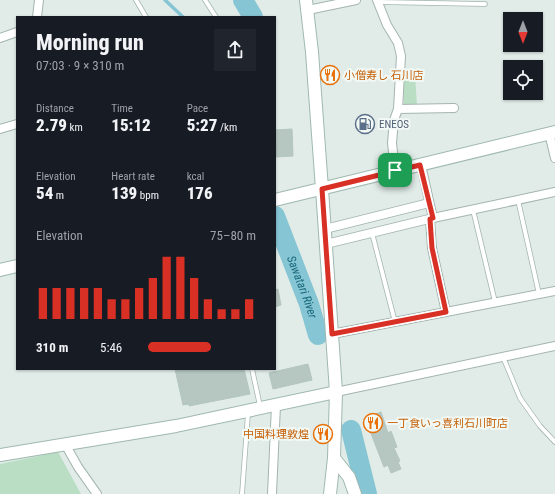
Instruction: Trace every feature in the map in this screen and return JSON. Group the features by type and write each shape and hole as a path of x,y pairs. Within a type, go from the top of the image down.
{"street":[{"path":"36,16 39,0"},
{"path":"330,494 334,458 336,392 325,229 307,5 356,0"},
{"path":"378,1 387,25 398,43 401,56 398,109 394,120 392,143 395,170"},
{"path":"0,38 16,32"},
{"path":"398,109 454,108"},
{"path":"0,129 16,124"},
{"path":"276,199 552,132 555,158"},
{"path":"420,165 429,203 432,248 446,312"},
{"path":"326,244 431,218 555,192"},
{"path":"325,229 429,203"},
{"path":"0,270 16,266"},
{"path":"332,334 555,291"},
{"path":"0,455 176,426 555,346"},
{"path":"272,494 276,405"},
{"path":"65,444 81,472 98,494"},
{"path":"334,458 349,477 355,494"}],"lane":[{"path":"136,0 145,16"},
{"path":"205,0 215,16"},
{"path":"378,1 485,4"},
{"path":"518,200 539,294"},
{"path":"474,214 495,302"},
{"path":"372,232 395,322"},
{"path":"503,357 520,398 540,426 555,442"},
{"path":"252,370 261,409"},
{"path":"242,494 248,411"}],"green space":[{"path":"404,75 415,75 417,106 404,106"},
{"path":"58,452 81,494 0,494 0,464"}],"building":[{"path":"292,129 293,156 276,157 276,130"},
{"path":"278,289 281,305 276,307 276,290"},
{"path":"308,364 312,380 273,389 269,373"},
{"path":"175,370 244,370 250,394 189,406 189,404 183,405"},
{"path":"381,412 388,433 391,431 397,447 394,448 400,461 398,462 401,469 391,473 388,465 384,467 365,418"}],"waterway":[{"path":"165,0 182,16"},
{"name":"Sawatari River","path":"243,0 252,16"},
{"name":"Sawatari River","path":"276,219 309,304 318,335"},
{"name":"Sawatari River","path":"351,430 367,494"}],"place":[{"name":"小僧寿し 石川店","path":"330,75"},
{"name":"ENEOS","path":"365,124"},
{"name":"一丁食いっ喜利石川町店","path":"373,423"},
{"name":"中国料理敦煌","path":"323,434"}],"route":[{"path":"420,165 433,218 430,219 432,248 446,312 332,334 322,189 395,170 420,165"}]}
